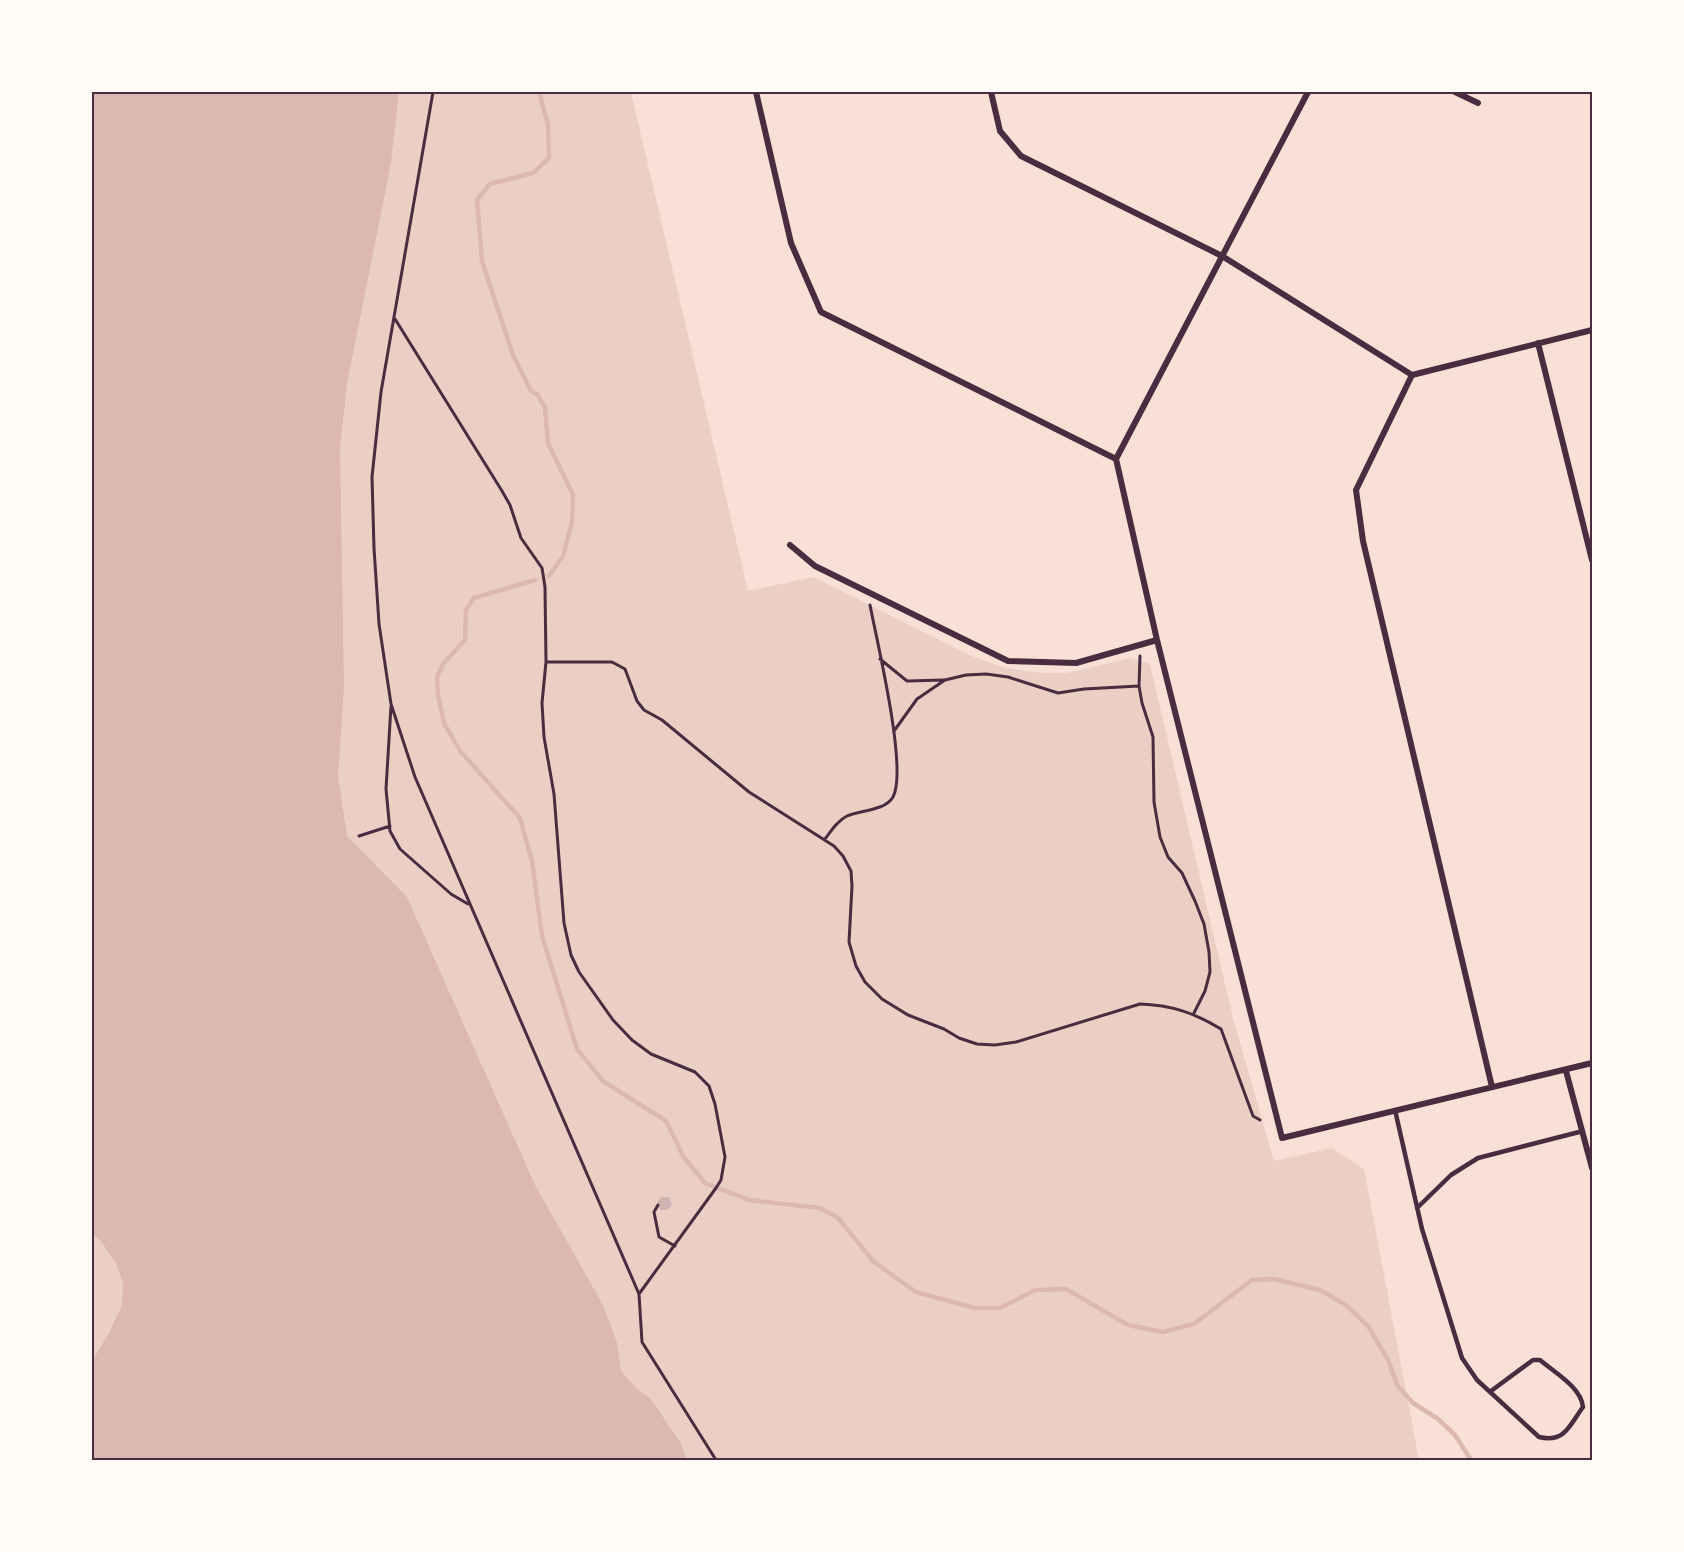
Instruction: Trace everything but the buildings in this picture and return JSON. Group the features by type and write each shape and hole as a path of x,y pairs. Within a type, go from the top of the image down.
{"street":[{"path":"756,92 791,243 821,312 1116,459"},
{"path":"991,92 1000,131 1021,156 1222,256 1413,375 1593,330"},
{"path":"1308,92 1116,459 1157,640 1282,1137 1593,1063"},
{"path":"1455,92 1478,104"},
{"path":"1538,343 1593,560"},
{"path":"1413,375 1356,490 1364,541 1492,1087"},
{"path":"790,545 815,566 1008,661 1076,663 1157,640"},
{"path":"1566,1071 1593,1168"}],"lane":[{"path":"1395,1110 1417,1208 1462,1358 1477,1380 1539,1437 1551,1440 1560,1437 1583,1407 1582,1399 1575,1390 1540,1360 1533,1360 1491,1392"},
{"path":"1417,1208 1450,1175 1478,1158 1582,1131"}],"path":[{"path":"433,92 381,392 372,477 374,548 380,624 391,704 415,777 639,1294 642,1342 716,1461"},
{"path":"394,318 502,490 510,505 521,538 542,568 546,662 542,703 544,738 554,794 564,923 571,955 579,972 613,1020 632,1040 651,1054 695,1072 709,1086 715,1104 725,1157 721,1180 639,1294"},
{"path":"825,839 838,822 848,816 884,805 892,798 897,779 894,731 867,592"},
{"path":"1139,646 1140,686 1142,703 1152,736 1154,802 1160,837 1168,857 1182,873 1195,901 1204,924 1209,952 1210,972 1205,991 1193,1014"},
{"path":"880,658 907,681 945,680 966,675 986,674 1008,677 1058,693 1140,686"},
{"path":"546,662 612,662 625,669 637,702 644,710 662,720 749,792 834,846 851,870 852,899 849,942 856,966 865,982 882,999 908,1015 977,1044 995,1045 1043,1035 1140,1004 1160,1004 1185,1010 1221,1029 1227,1040 1253,1116 1260,1120"},
{"path":"894,731 917,699 945,680"},
{"path":"391,704 386,789 390,826 400,849 451,894 469,905"},
{"path":"359,836 390,826"},
{"path":"658,1205 654,1212 659,1238 675,1246"}],"shaded area":[{"path":"92,92 631,92 748,591 814,577 969,655 1006,668 1042,673 1067,673 1130,658 1150,664 1233,1018 1274,1161 1332,1148 1364,1169 1419,1460 92,1460"},
{"path":"92,92 399,92 391,163 347,383 340,449 344,688 338,776 347,836 407,897 535,1185 603,1305 617,1343 621,1371 637,1389 651,1399 680,1442 687,1460 92,1460 92,1361 122,1305 123,1284 116,1263 100,1240 92,1234"}],"waterway":[{"path":"539,92 548,125 549,158 533,173 490,184 477,200 482,261 513,355 531,391 537,394 545,407 548,443 573,495 572,522 563,556 549,576"},
{"path":"535,580 474,598 466,610 465,640 443,664 437,677 444,723 460,751 520,818 532,861 542,936 577,1049 603,1081 666,1121 683,1156 705,1183 749,1200 820,1208 838,1218 874,1262 916,1292 975,1308 1000,1308 1035,1290 1066,1289 1128,1325 1163,1332 1194,1324 1252,1280 1274,1279 1320,1290 1346,1305 1368,1326 1388,1360 1397,1385 1413,1403 1438,1419 1455,1435 1471,1460"}]}
